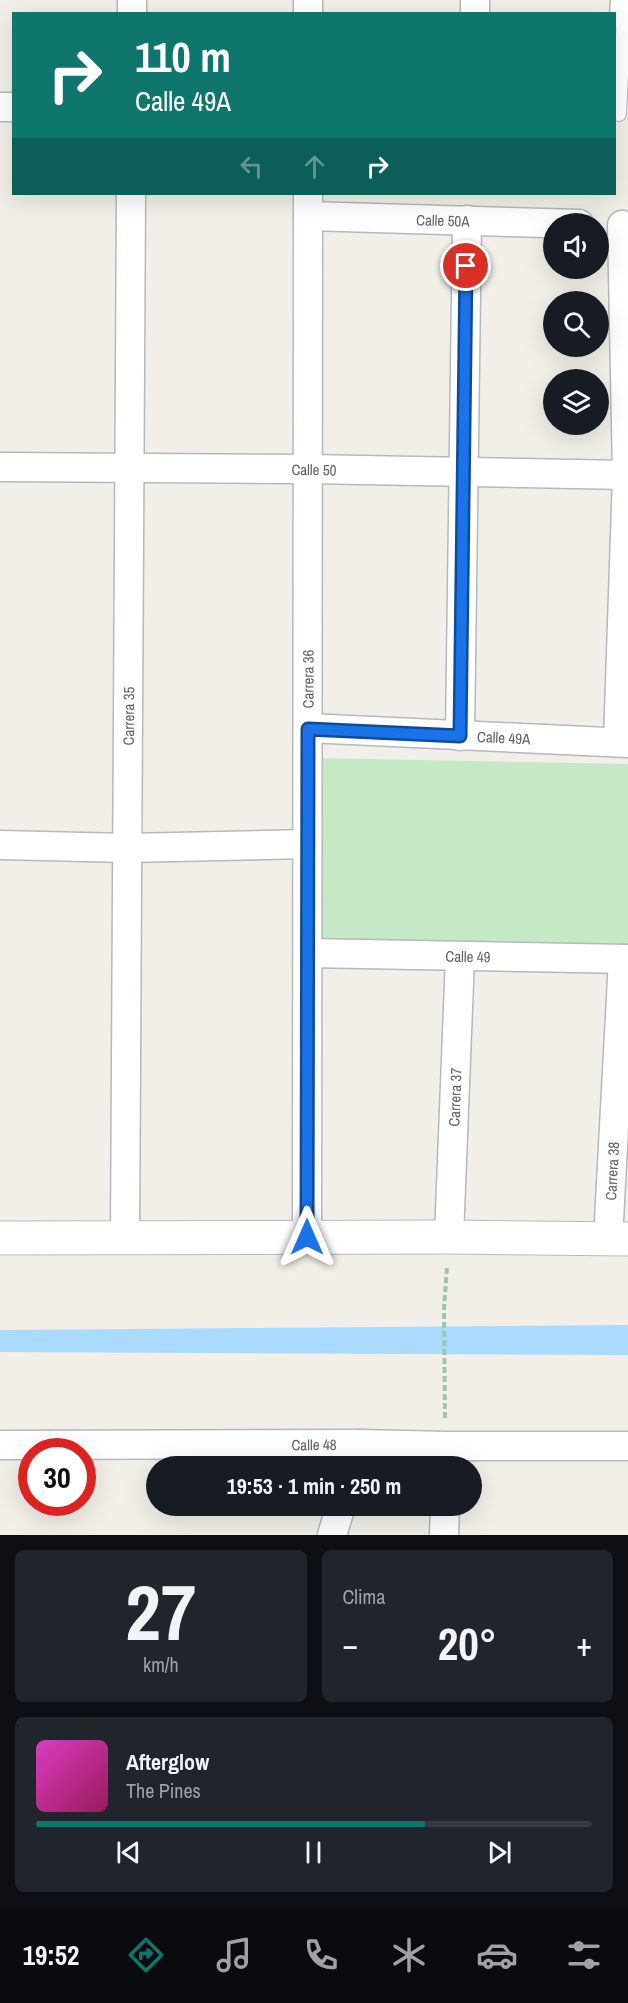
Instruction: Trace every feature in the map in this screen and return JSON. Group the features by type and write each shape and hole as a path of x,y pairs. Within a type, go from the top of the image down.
{"street":[{"name":"Carrera 35","path":"125,1238 131,195"},
{"name":"Calle 50A","path":"308,205 467,220 543,223"},
{"name":"Carrera 36","path":"307,1237 308,205"},
{"path":"460,736 467,220"},
{"path":"616,225 628,475 623,742"},
{"name":"Calle 50","path":"0,467 308,468 628,475"},
{"name":"Calle 49A","path":"308,729 623,742"},
{"path":"0,845 127,848 308,844"},
{"name":"Calle 49","path":"308,953 626,959"},
{"name":"Carrera 37","path":"449,1237 460,957"},
{"name":"Carrera 38","path":"618,1239 626,959"},
{"path":"0,1238 618,1239"},
{"name":"Calle 48","path":"0,1445 448,1456 628,1446"},
{"path":"332,1535 338,1516"},
{"path":"444,1535 445,1516"}],"lane":[{"path":"619,114 623,12"}],"path":[{"path":"444,1394 444,1309 449,1237"}],"green space":[{"path":"314,758 628,764 628,944 320,942"}],"water":[{"path":"628,1325 628,1355 0,1352 0,1330"}],"route":[{"path":"307,1237 308,729 460,736 466,266"}]}
